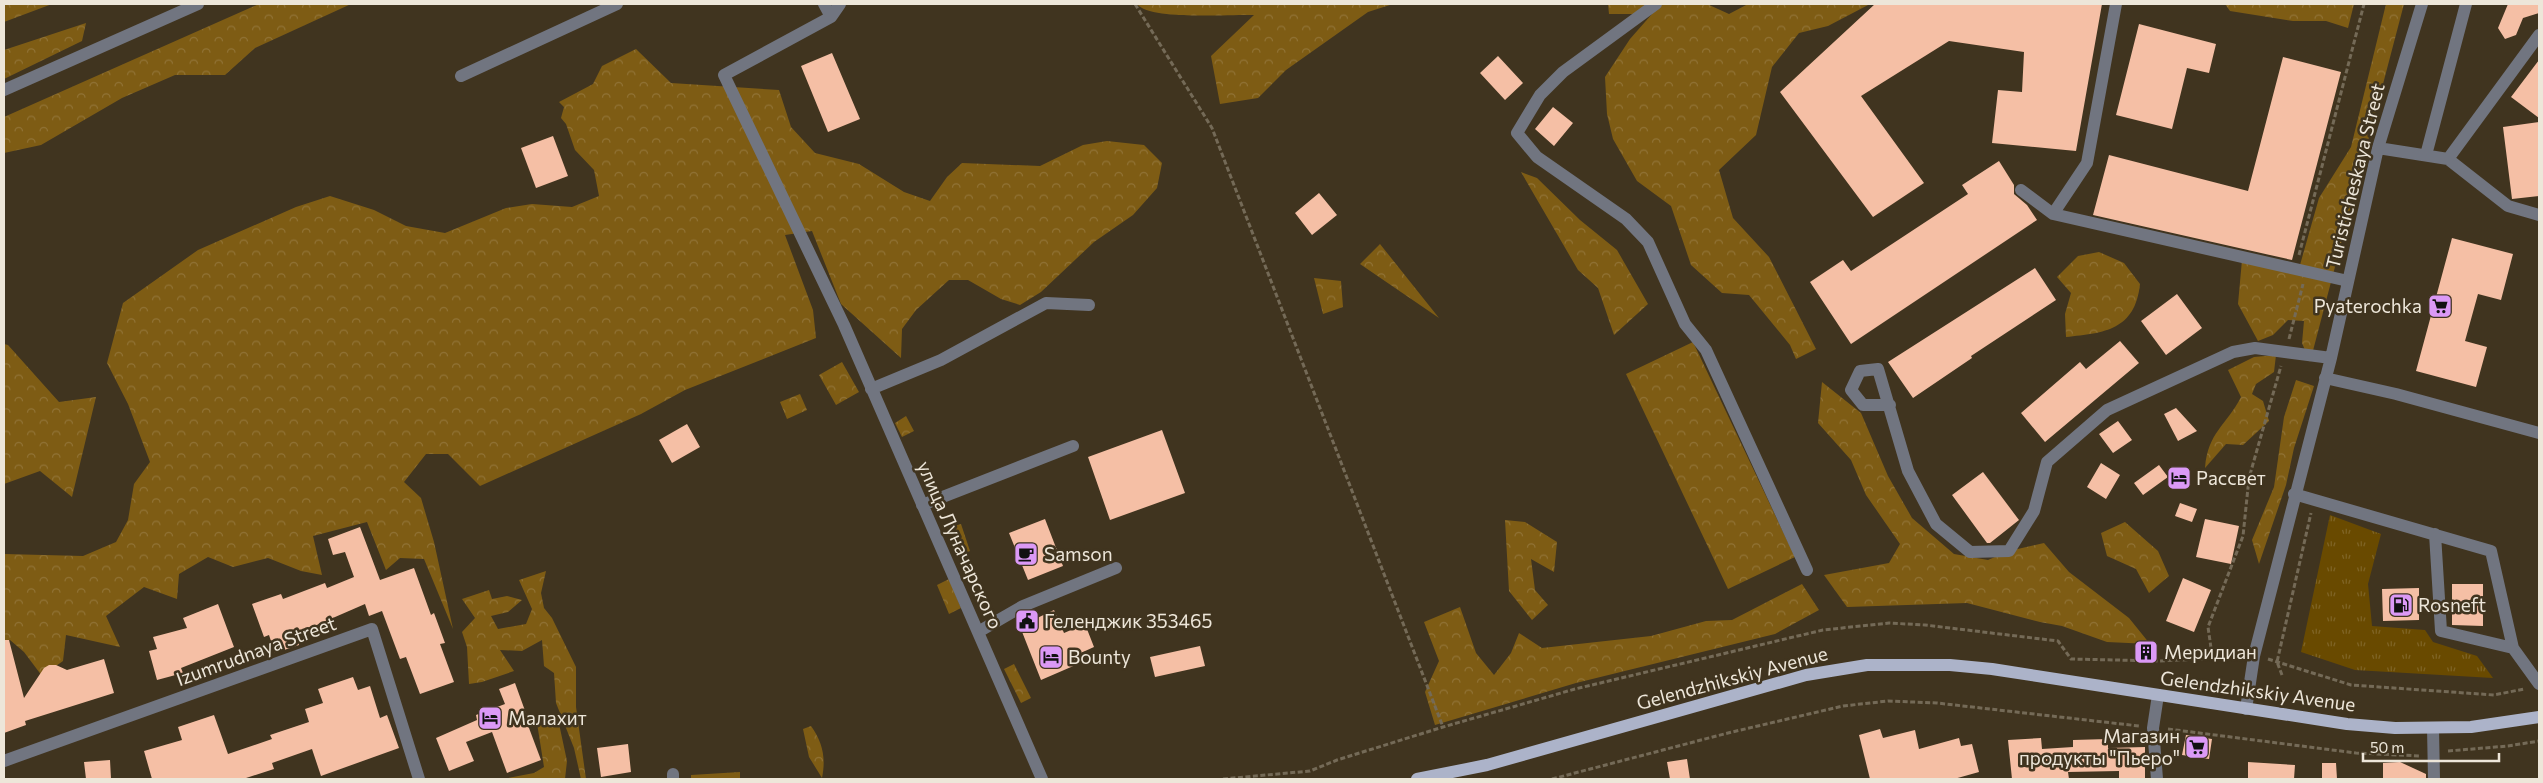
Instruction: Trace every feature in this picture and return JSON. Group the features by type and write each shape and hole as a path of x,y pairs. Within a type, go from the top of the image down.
{"main road":[{"name":"Gelendzhikskiy Avenue","path":"1417,779 1487,765 1776,682 1842,668 1895,664 1950,665 1992,669 2347,724 2395,728 2471,727 2539,717"}],"street":[{"path":"4,90 198,4"},
{"path":"461,76 617,4"},
{"path":"824,4 831,17 840,4"},
{"path":"1656,4 1563,72 1540,95 1517,133 1537,157 1626,219 1648,242 1685,324 1706,350 1807,570"},
{"path":"2053,214 2087,163 2116,4"},
{"name":"Turisticheskaya Street","path":"2246,709 2254,656 2294,494 2331,358 2378,148 2422,4"},
{"path":"2426,155 2466,4"},
{"name":"улица Луначарского","path":"831,17 724,75 844,325 1042,779"},
{"path":"2448,159 2539,35"},
{"path":"2378,148 2448,159 2508,206 2539,215"},
{"path":"2021,190 2053,214 2348,281"},
{"path":"872,389 941,360 1046,303 1090,305"},
{"path":"1890,405 1908,471 1936,524 1970,552 2009,552 2034,511 2047,462 2107,410 2233,352 2255,348 2331,358"},
{"path":"2325,378 2396,394 2539,434"},
{"path":"922,505 1073,446"},
{"path":"2294,494 2491,551 2513,648 2539,684"},
{"path":"2435,534 2441,631 2513,648"},
{"path":"978,632 1023,606 1116,568"},
{"name":"Izumrudnaya Street","path":"4,760 372,629 419,779"},
{"path":"2157,779 2153,728 2158,695"},
{"path":"2433,728 2434,779"}],"path":[{"path":"1135,4 1212,128 1443,727"},
{"path":"2212,655 2208,627 2243,536 2249,478 2286,351 2306,271 2297,262 2364,4"},
{"path":"2282,675 2277,662 2314,500"},
{"path":"1552,779 1728,733 1843,706 1888,701 1937,703 2356,753 2417,757 2434,753 2539,741"}],"green space":[{"path":"4,4 52,4 4,22"},
{"path":"259,4 351,4 255,48 225,75 175,75 122,98 41,145 4,153 4,117"},
{"path":"1137,4 1393,4 1368,12 1286,70 1258,98 1220,104 1211,56 1254,15 1174,15 1158,13"},
{"path":"1608,4 1707,4 1729,14 1748,4 1870,4 1828,26 1799,33 1772,67 1756,135 1719,170 1733,218 1769,257 1816,349 1796,359 1790,345 1749,295 1722,293 1691,265 1671,206 1637,181 1613,139 1607,114 1605,77 1630,39 1652,14 1609,14"},
{"path":"2225,4 2354,4 2348,28 2326,21 2293,21 2230,11"},
{"path":"2386,4 2404,4 2310,362 2302,343 2304,321 2288,320 2273,335 2258,341 2238,304 2242,260 2298,272 2319,198 2351,147"},
{"path":"86,23 82,41 4,79 4,50"},
{"path":"636,49 671,83 779,90 791,127 815,153 859,164 904,192 930,201 947,177 962,163 1040,166 1083,145 1107,141 1144,145 1162,163 1157,188 1133,215 1094,242 1041,292 1020,305 1001,299 968,280 949,280 916,310 902,329 901,358 841,304 812,231 785,235 813,310 816,338 685,390 641,414 480,486 448,454 426,454 404,482 421,498 434,542 453,629 424,559 400,558 386,570 367,522 313,536 322,575 301,571 268,558 233,567 208,557 179,574 177,599 144,587 106,616 120,647 66,635 63,661 42,676 24,652 10,640 4,642 4,554 83,556 116,542 128,520 134,484 150,462 128,404 107,363 123,303 198,250 296,207 330,196 374,210 406,226 445,233 506,208 532,204 572,207 599,196 594,170 575,150 566,124 561,118 564,107 559,102 593,84 602,66"},
{"path":"1521,172 1537,178 1580,220 1617,250 1648,304 1614,335 1598,288 1578,270"},
{"path":"1380,244 1439,318 1360,264"},
{"path":"2099,252 2124,263 2140,284 2137,299 2132,311 2125,320 2116,326 2093,334 2066,337 2065,314 2071,293 2057,277 2078,256"},
{"path":"1314,278 1341,281 1343,307 1323,314"},
{"path":"1693,342 1795,557 1728,589 1626,374"},
{"path":"4,344 8,345 59,402 96,397 72,497 40,471 4,484"},
{"path":"2276,355 2274,372 2256,384 2252,394 2263,401 2269,421 2243,445 2226,444 2205,468 2214,437 2241,397 2228,370 2254,357"},
{"path":"842,362 859,392 836,405 819,375"},
{"path":"2296,380 2314,386 2294,448 2286,485 2259,564 2252,540 2274,487 2284,417"},
{"path":"1822,382 1861,413 1888,476 1912,518 1954,554 1988,560 2009,551 2044,543 2069,572 2129,618 2150,644 2107,642 2062,626 1967,603 1847,607 1824,575 1889,563 1900,544 1866,495 1851,460 1818,423"},
{"path":"800,394 807,410 787,419 780,402"},
{"path":"906,416 914,431 902,437 895,423"},
{"path":"2330,515 2381,534 2368,584 2372,626 2425,630 2433,642 2477,656 2493,678 2355,670 2301,652"},
{"path":"1505,520 1525,522 1557,542 1554,572 1531,559 1535,590 1548,605 1532,620 1509,591"},
{"path":"2125,522 2158,551 2169,576 2149,593 2136,569 2107,556 2101,533"},
{"path":"961,524 970,551 957,556 947,528"},
{"path":"546,571 541,593 544,608 552,618 576,667 576,707 586,779 581,779 574,748 556,703 554,673 544,666 542,640 522,651 500,650 514,671 482,682 469,684 467,647 462,632 475,618 462,599 489,590 492,599 507,596 522,600 508,612 491,616 498,629 526,624 532,609 519,580"},
{"path":"949,579 961,608 949,614 937,585"},
{"path":"1802,584 1819,610 1775,634 1576,683 1435,725 1425,692 1439,661 1424,622 1460,607 1476,653 1494,675 1511,653 1519,633 1542,648 1651,636 1706,621 1732,620"},
{"path":"1014,664 1031,698 1021,703 1004,669"},
{"path":"558,719 567,761 565,779 503,779 534,773 544,767 537,723"},
{"path":"811,726 821,745 824,764 822,778 809,757 803,729"},
{"path":"740,772 740,779 691,779 691,775"}],"building":[{"path":"1875,4 2102,4 2076,151 1992,143 1998,90 2022,92 2024,52 1949,41 1861,96 1924,183 1873,217 1780,92"},
{"path":"2508,4 2539,4 2539,13 2523,18 2516,35 2505,39 2498,28"},
{"path":"2139,24 2216,44 2209,73 2187,68 2172,129 2116,115"},
{"path":"832,53 860,119 828,132 801,66"},
{"path":"1498,56 1523,83 1505,100 1480,73"},
{"path":"2283,57 2341,72 2292,260 2093,215 2109,155 2248,191"},
{"path":"2539,60 2539,118 2511,97"},
{"path":"1553,107 1573,123 1554,146 1535,129"},
{"path":"2539,122 2539,196 2512,199 2503,127"},
{"path":"553,136 568,176 536,188 521,148"},
{"path":"1999,161 2014,185 2014,194 2027,205 2037,220 1851,344 1810,282 1843,260 1851,271 1968,194 1962,185"},
{"path":"1319,193 1337,215 1312,235 1295,213"},
{"path":"2452,238 2513,254 2501,300 2478,294 2465,341 2487,347 2476,387 2416,371"},
{"path":"2035,268 2056,300 1971,356 1972,358 1913,398 1888,362"},
{"path":"2177,294 2202,328 2166,355 2141,321"},
{"path":"2120,341 2139,363 2045,442 2021,413 2080,362 2086,369"},
{"path":"2176,408 2197,431 2178,441 2164,414"},
{"path":"2118,421 2132,440 2113,453 2099,434"},
{"path":"687,424 700,447 672,463 659,440"},
{"path":"1162,430 1185,493 1110,520 1088,457"},
{"path":"2101,463 2120,475 2106,499 2087,487"},
{"path":"2159,465 2168,477 2143,495 2134,483"},
{"path":"1983,472 2019,520 1990,543 1987,543 1952,495"},
{"path":"2180,503 2197,509 2192,522 2175,516"},
{"path":"1045,519 1063,566 1028,580 1009,533"},
{"path":"2205,519 2239,526 2231,564 2196,557"},
{"path":"360,527 380,580 414,568 431,615 434,613 445,643 440,644 454,682 420,694 406,657 400,659 382,611 369,616 365,604 296,634 299,645 275,653 269,635 264,637 252,604 281,594 283,599 325,583 327,588 354,577 345,552 333,555 328,539"},
{"path":"2183,578 2211,590 2194,632 2166,621"},
{"path":"2452,584 2483,584 2483,626 2452,625"},
{"name":"Rosneft","path":"2419,588 2419,620 2383,621 2382,589"},
{"path":"218,604 234,647 181,668 183,673 157,680 149,651 157,649 153,637 187,628 183,618"},
{"path":"1054,610 1064,633 1085,624 1094,647 1074,656 1078,664 1041,680 1017,619 1030,612 1033,620"},
{"path":"4,640 9,640 24,698 44,668 49,665 56,665 67,670 104,659 114,693 25,721 26,725 4,733"},
{"path":"1200,646 1205,666 1155,677 1150,657"},
{"path":"353,677 358,690 370,686 380,718 387,715 399,748 321,776 312,749 272,763 274,769 243,779 152,779 144,751 182,740 178,727 214,715 228,754 272,739 270,735 309,722 305,709 323,703 318,689"},
{"path":"515,683 541,760 507,773 492,732 466,742 474,761 449,771 436,738 477,720 476,715 505,704 499,689"},
{"path":"1880,729 1883,738 1915,730 1919,749 1959,738 1961,746 1972,744 1979,772 1954,779 1870,779 1859,735"},
{"name":"Магазин продукты \"Пьеро\"","path":"2186,735 2212,739 2209,759 2182,755"},
{"path":"2041,738 2042,749 2073,747 2073,740 2108,739 2108,748 2145,747 2145,779 2119,779 2119,771 2068,772 2069,779 2012,779 2008,740"},
{"path":"628,744 631,772 601,777 597,748"},
{"path":"1687,759 1690,779 1670,779 1667,762"},
{"path":"110,760 111,779 86,779 84,762"},
{"path":"2248,762 2295,765 2294,779 2248,779"},
{"path":"2400,762 2426,774 2426,779 2383,779 2383,763"},
{"path":"2322,763 2336,763 2337,779 2322,779"}],"place":[{"name":"Pyaterochka","path":"2440,306"},
{"name":"Рассвет","path":"2179,478"},
{"name":"Samson","path":"1026,554"},
{"name":"Rosneft","path":"2401,605"},
{"name":"Геленджик 353465","path":"1027,621"},
{"name":"Меридиан","path":"2146,652"},
{"name":"Bounty","path":"1051,657"},
{"name":"Малахит","path":"490,718"},
{"name":"Магазин продукты \"Пьеро\"","path":"2197,747"}]}
